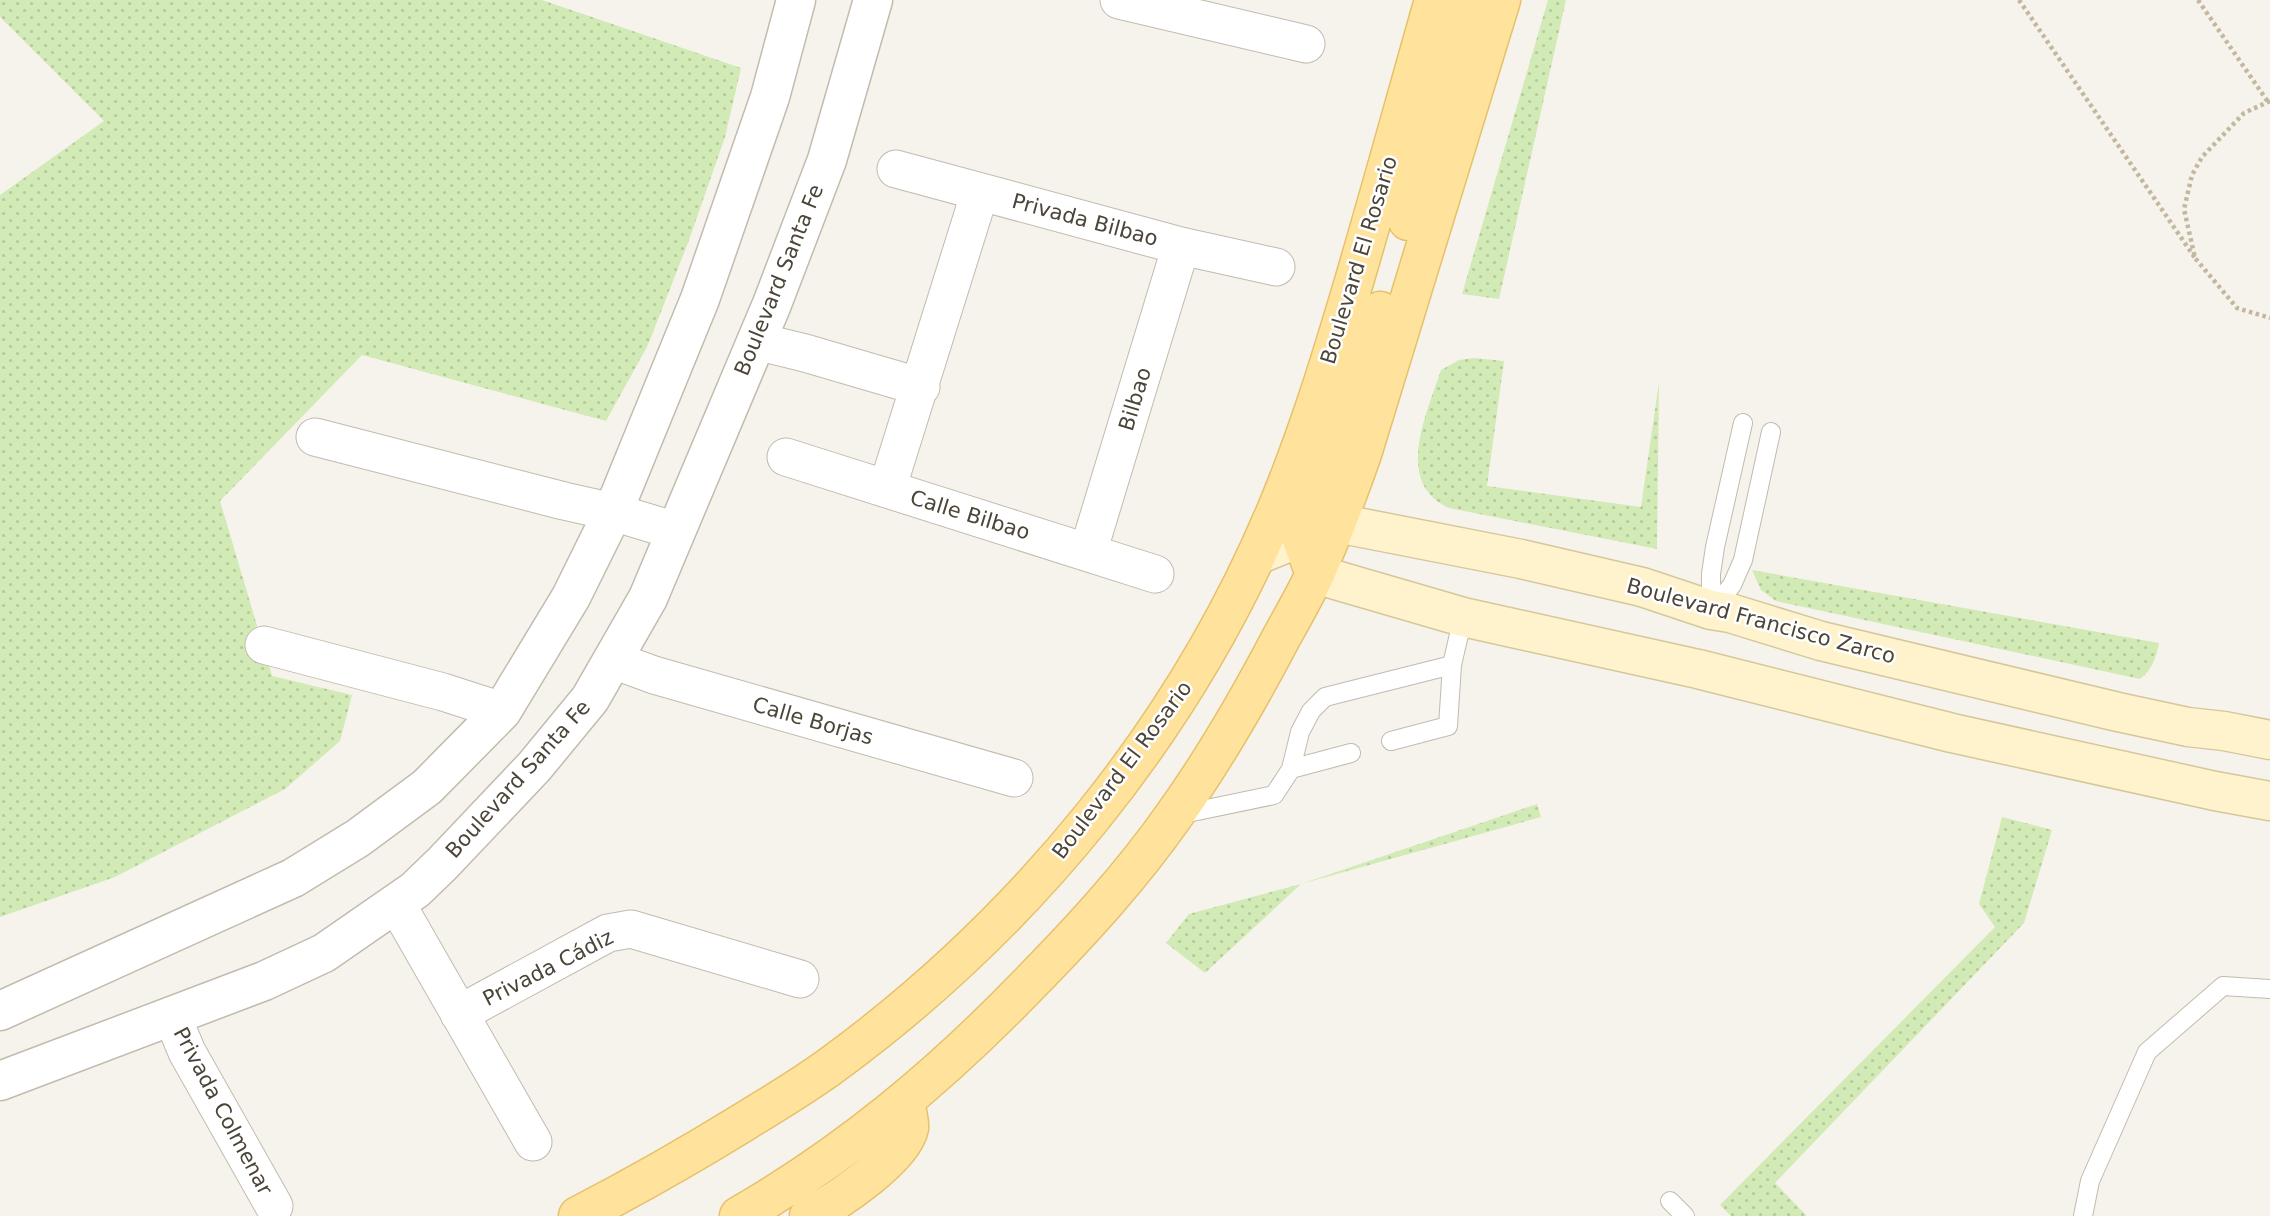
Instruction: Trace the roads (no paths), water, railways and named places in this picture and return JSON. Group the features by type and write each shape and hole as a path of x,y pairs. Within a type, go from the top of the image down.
{"main road":[{"name":"Boulevard El Rosario","path":"578,1216 658,1175 832,1065 935,982 986,934 1072,840 1168,716 1213,643 1257,555 1305,436 1382,187 1434,0"},
{"path":"1315,574 1301,537 1321,468 1360,369 1403,242 1469,0"},
{"path":"738,1216 813,1171 905,1101 984,1031 1078,934 1139,863 1215,756 1253,692 1315,574 1337,523 1362,454 1502,0"},
{"path":"1257,555 1337,523"},
{"name":"Boulevard Francisco Zarco","path":"1337,523 1642,587 1821,641 2118,712 2270,740"},
{"path":"1315,574 1463,617 1698,669 1952,733 2270,801"},
{"path":"1698,669 1711,610"},
{"path":"809,1216 830,1206 894,1156 909,1128 905,1101"}],"street":[{"path":"0,1012 293,878 358,838 427,788 502,711 571,597 613,512 700,299 770,97 796,0"},
{"name":"Boulevard Santa Fe","path":"0,1081 264,981 324,953 415,890 534,767 590,699 648,598 756,341 827,159 873,0"},
{"path":"1119,0 1306,44"},
{"name":"Privada Bilbao","path":"896,169 1181,246 1276,267"},
{"path":"887,489 980,192"},
{"name":"Bilbao","path":"1088,552 1181,246"},
{"path":"756,341 920,387"},
{"path":"315,437 564,502 613,512 676,531"},
{"name":"Calle Bilbao","path":"786,457 1155,574"},
{"path":"264,645 443,692 502,711"},
{"name":"Calle Borjas","path":"613,660 654,675 1014,779"},
{"name":"Privada Cádiz","path":"396,902 533,1142"},
{"name":"Privada Cádiz","path":"459,1014 618,930 631,929 800,979"},
{"name":"Privada Colmenar","path":"172,1016 187,1052 274,1206"}],"lane":[{"path":"1711,610 1711,574 1715,547 1743,423"},
{"path":"1711,610 1732,585 1743,560 1771,432"},
{"path":"1391,741 1448,726 1452,665 1463,617"},
{"path":"1175,815 1275,795 1291,769 1300,732 1311,711 1325,697 1452,665"},
{"path":"1291,769 1351,753"},
{"path":"2082,1216 2090,1181 2147,1052 2223,986 2270,989"},
{"path":"1670,1201 1685,1216"}]}
